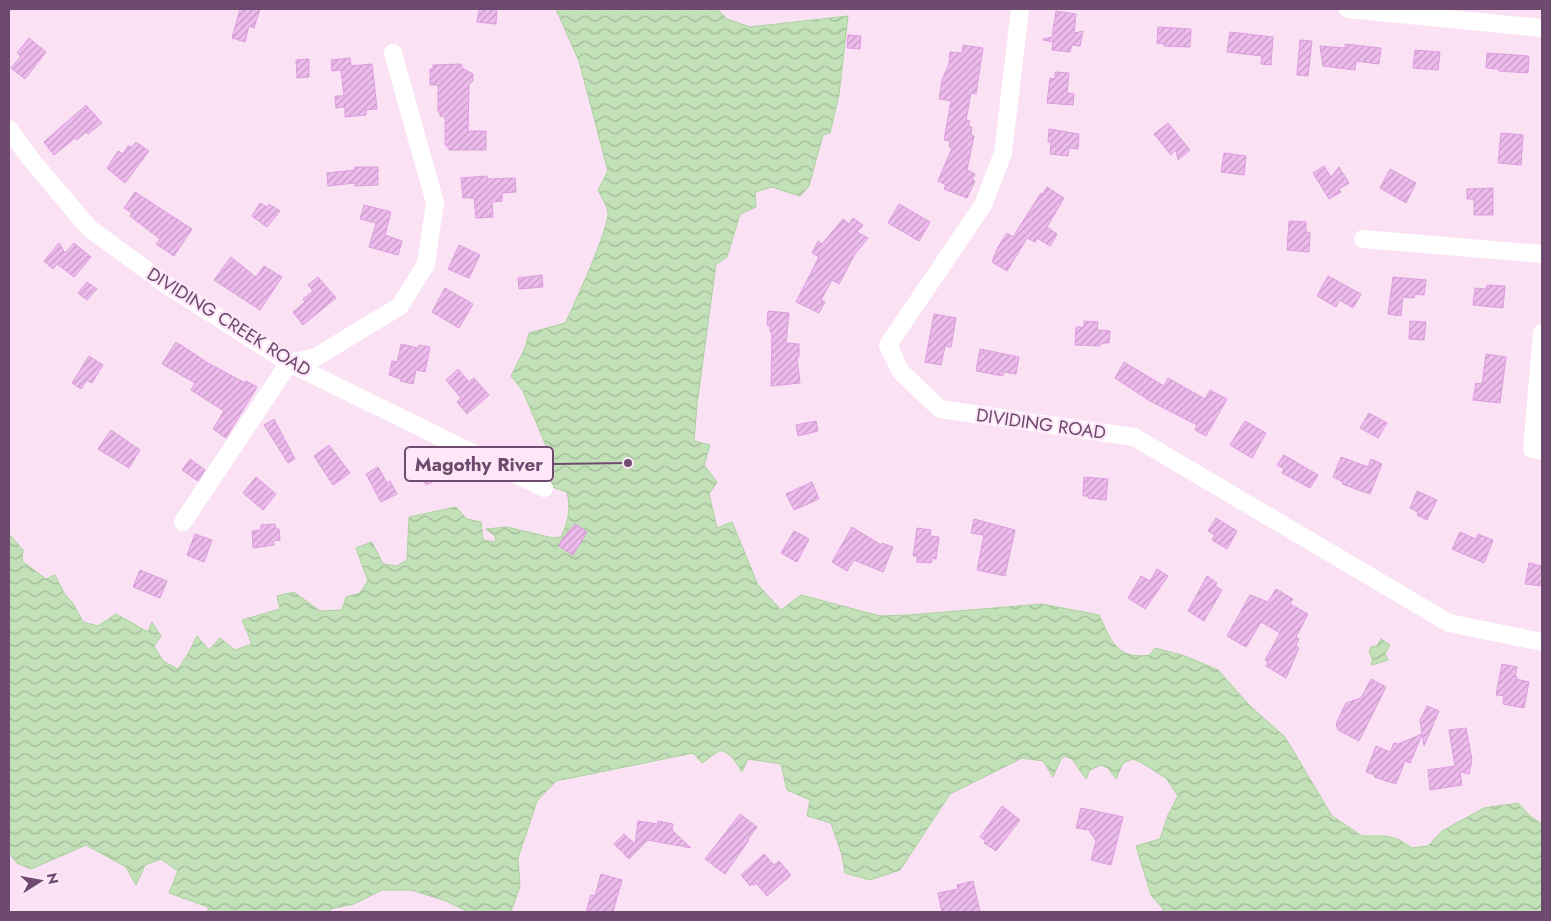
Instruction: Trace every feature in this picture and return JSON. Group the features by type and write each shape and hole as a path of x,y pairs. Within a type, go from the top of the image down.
{"street":[{"name":"DIVIDING ROAD","path":"1020,9 1004,153 983,205 888,345 900,372 940,409 1134,437 1449,623 1542,642"},
{"path":"1348,9 1542,28"},
{"path":"183,522 290,363 316,357 400,306 426,264 436,204 393,54"},
{"name":"DIVIDING CREEK ROAD","path":"9,130 29,157 89,228 164,283 290,363 544,488"},
{"path":"1363,239 1542,254"},
{"path":"1537,450 1542,333"}],"water":[{"path":"556,9 717,9 727,19 750,27 848,16 839,95 830,133 823,135 809,186 800,196 772,187 755,192 756,207 740,214 727,257 716,264 697,404 694,441 710,445 704,465 717,482 709,494 717,528 732,522 758,585 781,610 801,595 880,616 1042,604 1099,615 1107,633 1117,647 1130,655 1150,655 1155,648 1185,656 1218,670 1250,706 1285,737 1332,816 1362,836 1385,836 1398,839 1412,848 1428,846 1442,831 1484,808 1518,803 1530,816 1542,824 1542,912 1161,912 1164,910 1151,895 1136,846 1160,839 1168,815 1178,796 1166,778 1133,759 1123,763 1116,779 1108,768 1101,765 1090,770 1086,779 1072,759 1064,756 1053,777 1043,761 1022,758 950,794 900,870 870,880 845,873 842,855 831,823 807,816 810,800 787,790 781,764 748,759 742,772 730,756 720,750 702,763 693,753 556,781 537,801 518,858 520,886 511,912 468,912 446,901 411,890 382,890 354,904 330,909 331,912 208,912 208,907 169,893 178,871 161,859 145,865 136,885 126,867 86,845 31,869 17,863 9,853 9,534 23,550 22,561 46,579 55,575 83,622 98,626 116,614 148,632 152,622 161,636 154,646 163,661 178,669 197,636 209,650 220,638 235,650 252,644 242,620 280,609 277,596 294,592 320,611 342,610 346,597 360,593 368,581 356,548 372,542 383,564 397,566 407,560 409,517 456,507 467,519 481,522 483,540 496,542 495,536 486,529 507,527 553,538 561,537 568,515 567,492 543,484 552,460 523,391 511,376 525,348 529,333 565,323 570,314 591,266 607,220 608,212 598,190 608,171 579,61"},
{"path":"1381,639 1390,645 1385,654 1388,660 1372,665 1373,661 1369,651 1371,647 1377,646"}],"building":[{"path":"240,9 260,9 254,28 249,26 245,42 232,38"},
{"path":"479,9 497,9 496,24 477,22"},
{"path":"1056,11 1076,14 1074,33 1083,31 1080,46 1072,45 1070,52 1052,50 1053,42 1043,40 1052,37"},
{"path":"1158,27 1191,29 1190,47 1164,46 1164,44 1157,43"},
{"path":"1230,32 1273,37 1271,65 1261,64 1262,56 1227,52"},
{"path":"848,35 861,36 860,49 847,48"},
{"path":"29,38 46,52 25,79 11,68 21,56 17,53"},
{"path":"1300,40 1312,41 1308,76 1297,75"},
{"path":"1345,44 1381,48 1379,64 1356,61 1355,70 1323,66 1320,46 1345,48"},
{"path":"963,45 983,48 976,94 971,93 966,120 970,121 968,126 972,127 971,135 974,136 967,170 975,174 972,180 975,181 967,198 944,189 946,185 938,181 952,148 949,147 950,141 944,140 951,101 939,99 942,80 949,64 950,52 962,53"},
{"path":"1415,50 1440,52 1438,70 1413,68"},
{"path":"1487,53 1529,56 1528,73 1486,68"},
{"path":"350,58 351,66 372,64 377,109 366,110 366,115 345,117 345,107 336,108 335,96 344,96 341,70 332,71 331,60"},
{"path":"309,59 309,77 297,78 296,60"},
{"path":"461,64 462,68 473,74 473,81 469,84 468,131 486,131 486,150 449,150 447,145 445,145 445,117 440,116 440,112 438,112 438,85 430,85 430,69 433,69 433,65"},
{"path":"1055,72 1069,73 1067,93 1074,94 1073,105 1047,103 1050,78 1055,79"},
{"path":"86,105 102,123 88,134 86,132 77,140 75,138 54,155 44,142"},
{"path":"1168,123 1190,150 1178,160 1176,150 1171,155 1154,134"},
{"path":"1049,129 1079,134 1078,149 1069,148 1068,156 1050,154 1051,142 1048,142"},
{"path":"1501,133 1523,135 1521,165 1498,163"},
{"path":"136,142 149,151 125,183 107,168 118,151 123,154 128,146 132,147"},
{"path":"1224,153 1246,156 1244,175 1221,172"},
{"path":"1324,166 1331,177 1339,167 1349,183 1339,189 1341,192 1329,199 1313,173"},
{"path":"355,167 378,167 378,185 355,186 355,183 328,186 327,173 355,170"},
{"path":"1390,169 1416,183 1406,203 1380,188"},
{"path":"487,176 488,179 515,178 516,192 502,193 502,201 492,202 493,217 476,218 474,198 463,198 461,178"},
{"path":"1047,187 1064,198 1047,227 1057,234 1050,246 1037,238 1035,242 1027,238 1007,271 992,262 998,247 1007,233 1013,237 1041,193 1043,194"},
{"path":"1493,188 1493,215 1474,215 1474,199 1467,199 1467,189"},
{"path":"135,192 192,229 174,256 156,244 160,239 130,216 132,213 124,208"},
{"path":"260,203 267,207 269,204 280,211 267,227 252,216"},
{"path":"899,204 930,222 919,241 888,223"},
{"path":"364,205 391,212 385,235 402,241 398,255 369,247 376,223 360,219"},
{"path":"853,218 863,225 857,232 868,238 855,254 839,284 832,280 821,300 825,302 819,313 796,302 819,257 812,253 818,241 822,244 843,219 849,224"},
{"path":"1289,221 1306,222 1306,232 1310,233 1309,252 1287,250"},
{"path":"59,243 65,253 74,243 91,257 74,277 57,264 53,269 44,261"},
{"path":"459,245 480,255 469,278 448,269"},
{"path":"231,257 256,277 264,266 282,277 260,310 214,280"},
{"path":"542,275 543,287 519,289 518,278"},
{"path":"1328,276 1361,294 1353,308 1340,300 1336,307 1317,296"},
{"path":"318,277 336,298 303,325 293,312 305,302 303,299 313,291 308,285"},
{"path":"1393,277 1426,280 1424,295 1415,294 1414,298 1403,297 1401,316 1388,314"},
{"path":"87,282 97,289 87,300 78,293"},
{"path":"1487,285 1505,286 1503,308 1473,305 1475,288 1486,289"},
{"path":"445,288 473,304 459,328 432,312"},
{"path":"768,311 789,313 786,343 799,344 799,357 797,357 800,383 771,386 772,332 770,332 770,326 767,325"},
{"path":"934,314 956,318 951,347 945,346 941,365 925,362"},
{"path":"1084,321 1098,322 1097,330 1110,331 1109,343 1100,344 1100,346 1075,345 1076,327 1084,327"},
{"path":"1410,321 1426,322 1424,340 1409,339"},
{"path":"176,342 208,363 245,383 246,381 257,387 226,438 213,429 224,411 191,390 195,383 162,364"},
{"path":"401,344 418,348 419,345 430,347 425,372 416,370 413,384 400,381 401,379 389,375 392,361 397,362"},
{"path":"980,349 1019,357 1016,374 1004,372 1003,376 976,371"},
{"path":"1486,354 1506,357 1500,403 1473,400 1476,383 1482,384"},
{"path":"89,356 103,365 92,383 87,380 81,389 72,383"},
{"path":"1124,362 1164,386 1168,378 1205,399 1210,390 1227,399 1206,436 1195,430 1197,425 1150,401 1115,378"},
{"path":"458,369 469,382 474,378 489,395 467,414 457,402 461,398 446,380"},
{"path":"1369,413 1387,423 1378,438 1360,428"},
{"path":"274,419 295,459 288,463 264,425"},
{"path":"816,421 818,431 798,436 796,425"},
{"path":"1245,421 1266,433 1252,458 1230,445"},
{"path":"111,430 140,450 129,468 98,449"},
{"path":"329,445 350,473 333,485 314,456"},
{"path":"1284,455 1318,475 1310,488 1282,473 1284,469 1277,465"},
{"path":"440,456 449,474 426,485 418,468"},
{"path":"1341,457 1368,467 1371,459 1382,464 1370,494 1342,484 1343,482 1333,477"},
{"path":"190,459 205,470 198,481 182,470"},
{"path":"378,467 387,483 390,481 397,494 381,502 366,474"},
{"path":"256,477 276,494 263,510 243,493"},
{"path":"1084,477 1108,479 1106,500 1083,496"},
{"path":"812,482 819,499 794,510 786,494"},
{"path":"1417,491 1437,500 1427,520 1417,515 1418,512 1410,508"},
{"path":"1216,518 1237,531 1227,549 1212,540 1215,535 1208,531"},
{"path":"974,519 1015,530 1005,576 977,570 984,535 971,533"},
{"path":"275,524 276,529 279,529 280,540 273,541 274,545 253,548 252,531 261,530 261,525"},
{"path":"575,524 587,532 573,555 559,546"},
{"path":"852,527 881,545 882,543 893,547 883,572 854,560 847,571 832,562"},
{"path":"917,528 931,530 930,536 939,537 936,559 932,558 931,563 917,562 917,556 913,556"},
{"path":"794,531 809,539 797,562 781,553"},
{"path":"1460,532 1476,539 1478,534 1493,540 1484,563 1452,549"},
{"path":"195,534 212,540 204,562 187,555"},
{"path":"1529,563 1542,566 1542,586 1525,584"},
{"path":"1157,569 1168,576 1145,609 1128,598 1141,576 1150,581"},
{"path":"140,570 167,581 160,598 133,587"},
{"path":"1207,576 1217,583 1215,586 1222,590 1204,621 1188,611"},
{"path":"1276,589 1293,599 1290,604 1308,614 1296,637 1299,639 1296,646 1299,648 1286,678 1266,666 1268,662 1265,660 1280,633 1261,622 1246,647 1227,636 1250,595 1268,602"},
{"path":"1502,664 1517,667 1516,679 1529,682 1524,708 1503,704 1504,696 1496,695"},
{"path":"1371,679 1386,687 1359,741 1338,730 1336,724 1346,703 1361,698"},
{"path":"1427,706 1439,711 1424,746 1422,735 1410,763 1405,761 1396,784 1374,777 1375,775 1366,772 1376,746 1390,752 1394,743 1398,744 1422,734 1420,720"},
{"path":"1466,728 1472,760 1469,774 1460,772 1462,785 1430,790 1428,770 1455,766 1449,730"},
{"path":"1002,806 1020,820 996,851 984,843 986,841 980,837"},
{"path":"1081,808 1123,817 1111,865 1091,860 1096,841 1089,830 1076,828"},
{"path":"740,814 757,827 725,874 705,859"},
{"path":"638,821 658,824 658,821 673,824 672,830 691,848 648,840 629,859 614,844 624,834 635,844"},
{"path":"764,854 774,865 779,861 791,875 767,896 756,883 754,886 752,884 750,886 741,875"},
{"path":"601,874 622,880 613,912 586,912 591,895 595,896"},
{"path":"973,881 980,912 942,912 938,893 958,889 957,885"}],"place":[{"name":"Magothy River","path":"628,463"}]}
